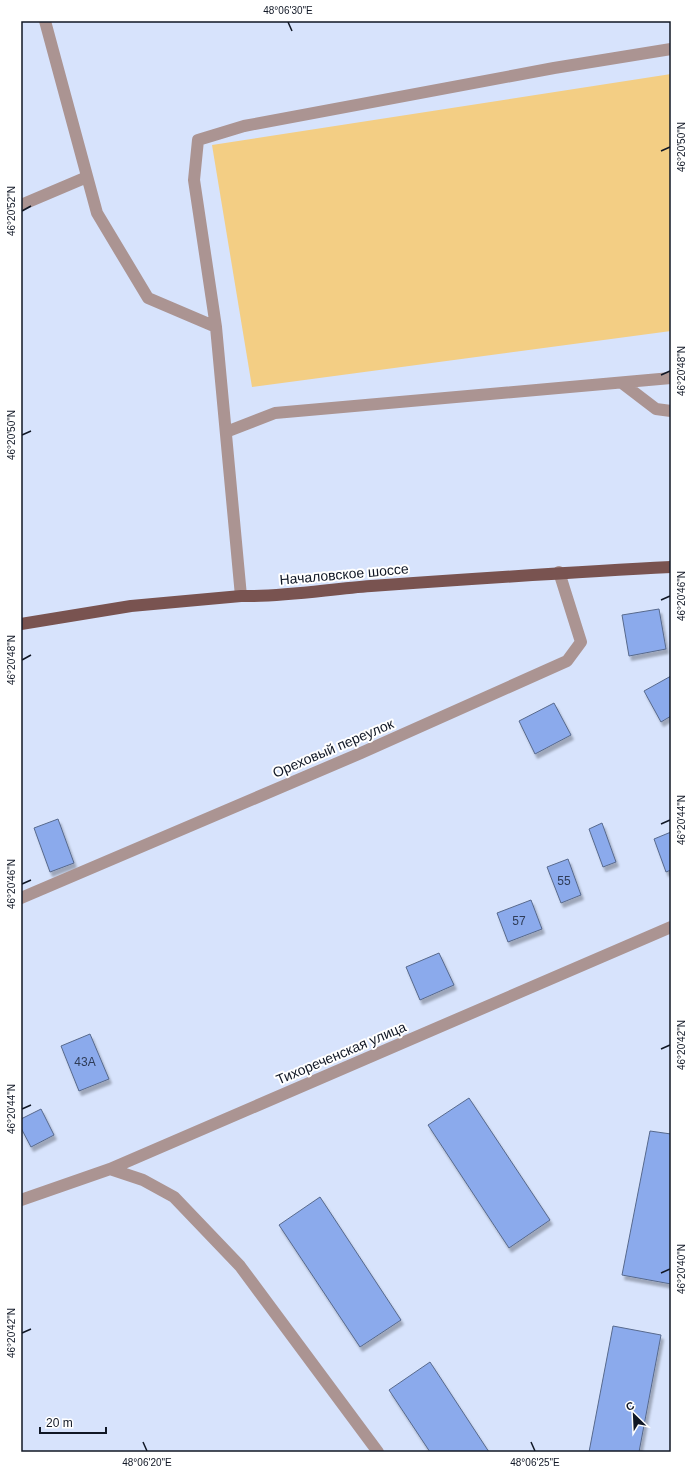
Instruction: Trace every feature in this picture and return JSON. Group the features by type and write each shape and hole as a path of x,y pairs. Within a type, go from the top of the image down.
{"main road":[{"name":"Началовское шоссе","path":"21,624 131,606 241,596 258,596 343,588 559,572 671,567"}],"street":[{"path":"46,21 97,213 148,298 216,327"},
{"path":"241,596 216,327 194,180 198,140 252,124 546,69 671,49"},
{"path":"21,205 87,177"},
{"path":"226,432 275,413 671,378"},
{"path":"622,382 656,409 671,411"},
{"name":"Ореховый переулок","path":"21,898 361,752 567,661 581,642 559,572"},
{"name":"Тихореченская улица","path":"21,1200 110,1169 671,927"},
{"path":"110,1169 143,1180 174,1197 240,1266 340,1403 378,1452"}],"shaded area":[{"path":"671,74 671,331 252,387 212,145"}],"building":[{"path":"659,609 666,649 629,656 622,615"},
{"path":"671,676 671,716 661,722 644,691"},
{"path":"554,703 571,735 535,754 519,721"},
{"path":"58,819 74,863 50,872 34,828"},
{"path":"602,823 616,862 603,867 589,829"},
{"path":"671,832 671,870 666,872 654,839"},
{"path":"568,859 581,895 561,903 547,867"},
{"path":"531,900 542,929 508,942 497,913"},
{"path":"439,953 454,985 420,1000 406,967"},
{"path":"90,1034 109,1079 79,1091 61,1046"},
{"path":"469,1098 550,1220 509,1248 428,1125"},
{"path":"41,1109 54,1135 31,1147 21,1128 21,1119"},
{"path":"650,1131 671,1134 671,1284 622,1275"},
{"path":"320,1197 401,1320 360,1347 279,1225"},
{"path":"613,1326 661,1335 639,1452 589,1452"},
{"path":"430,1362 489,1452 430,1452 389,1390"}]}
